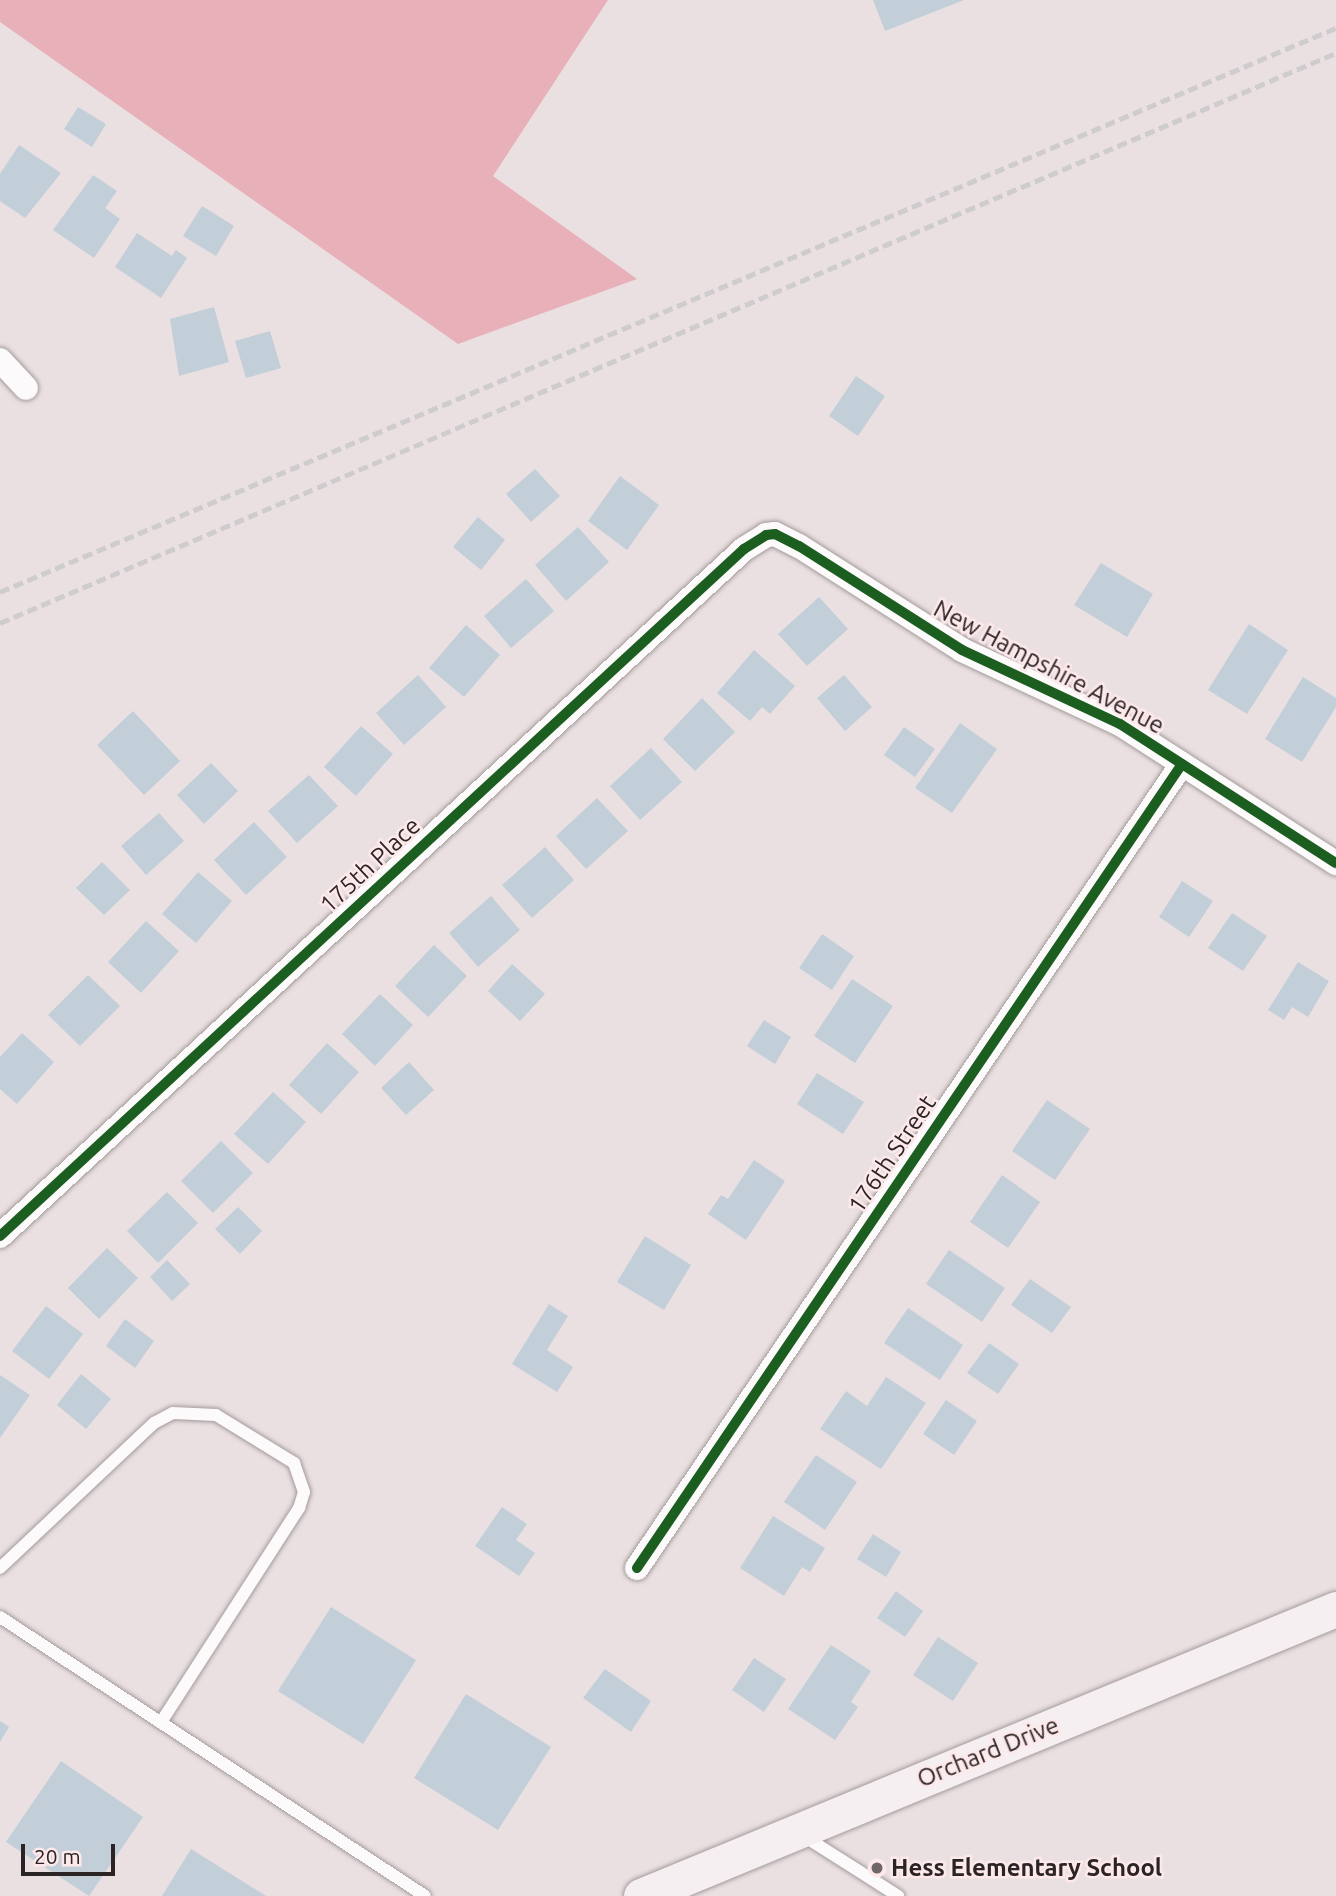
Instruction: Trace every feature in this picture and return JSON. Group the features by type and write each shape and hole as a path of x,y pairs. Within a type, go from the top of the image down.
{"street":[{"path":"0,360 26,388"},
{"name":"New Hampshire Avenue","path":"775,534 962,650 1120,724 1336,863"},
{"name":"175th Place","path":"0,1236 744,549 775,534"},
{"name":"176th Street","path":"637,1568 1182,764"},
{"name":"Orchard Drive","path":"641,1896 1336,1609"}],"lane":[{"path":"0,1568 154,1423 173,1413 216,1415 295,1464 304,1492 299,1508 161,1723"},
{"path":"0,1617 425,1896"},
{"path":"796,1830 898,1896"}],"shaded area":[{"path":"0,0 608,0 493,176 637,279 458,344 0,22"}],"building":[{"path":"873,0 964,0 885,31"},
{"path":"78,107 106,124 92,147 64,129"},
{"path":"19,145 61,173 25,218 0,201 0,174"},
{"path":"93,175 117,191 105,208 120,219 94,258 53,230"},
{"path":"202,206 234,226 216,256 183,236"},
{"path":"137,233 172,256 176,250 187,258 161,298 115,267"},
{"path":"214,307 229,362 179,376 170,319"},
{"path":"270,331 281,368 246,378 235,341"},
{"path":"856,376 885,396 858,436 829,416"},
{"path":"535,469 560,496 531,522 506,494"},
{"path":"620,476 659,505 627,550 588,521"},
{"path":"478,517 505,540 481,570 453,547"},
{"path":"578,527 609,562 566,601 535,565"},
{"path":"1101,563 1153,594 1127,637 1074,605"},
{"path":"526,579 554,611 511,648 484,616"},
{"path":"819,597 848,629 807,666 778,634"},
{"path":"1249,624 1288,650 1247,714 1208,690"},
{"path":"466,625 500,655 464,697 429,668"},
{"path":"754,650 795,686 770,714 762,707 750,721 717,693"},
{"path":"418,675 446,707 404,745 376,713"},
{"path":"844,675 872,707 845,731 817,698"},
{"path":"1303,677 1336,698 1336,707 1302,762 1265,739"},
{"path":"702,698 735,732 695,771 663,739"},
{"path":"133,711 180,761 144,795 97,745"},
{"path":"960,723 997,749 952,813 915,788"},
{"path":"361,726 393,754 356,796 324,767"},
{"path":"904,727 935,749 915,777 884,755"},
{"path":"651,748 682,782 640,820 610,786"},
{"path":"211,763 238,791 204,824 177,795"},
{"path":"309,775 338,806 297,843 268,811"},
{"path":"597,798 628,831 586,869 556,836"},
{"path":"159,813 184,841 146,875 121,846"},
{"path":"254,822 287,857 246,895 214,860"},
{"path":"545,847 574,880 532,918 502,885"},
{"path":"102,862 130,890 104,915 76,888"},
{"path":"198,872 232,901 196,943 162,914"},
{"path":"1182,881 1213,901 1189,937 1159,917"},
{"path":"491,896 520,930 478,967 449,933"},
{"path":"1232,913 1267,936 1243,971 1208,948"},
{"path":"146,921 179,951 141,993 108,962"},
{"path":"822,934 854,956 832,990 799,968"},
{"path":"434,945 467,976 428,1017 395,986"},
{"path":"1298,962 1329,981 1308,1017 1292,1007 1284,1020 1268,1010"},
{"path":"512,964 545,994 520,1021 488,991"},
{"path":"88,975 120,1006 80,1046 48,1015"},
{"path":"852,979 893,1006 855,1063 814,1036"},
{"path":"380,994 413,1025 375,1066 342,1034"},
{"path":"764,1020 791,1037 775,1064 747,1046"},
{"path":"22,1033 54,1062 17,1104 0,1089 0,1057"},
{"path":"327,1043 359,1072 321,1114 289,1085"},
{"path":"409,1062 434,1090 406,1115 381,1088"},
{"path":"817,1073 864,1102 843,1134 797,1104"},
{"path":"273,1092 306,1122 268,1164 234,1134"},
{"path":"1047,1100 1090,1129 1055,1180 1012,1151"},
{"path":"221,1141 253,1173 213,1213 181,1181"},
{"path":"754,1160 785,1181 746,1240 708,1214 721,1195 728,1199"},
{"path":"1002,1175 1040,1202 1008,1248 970,1222"},
{"path":"167,1192 198,1223 158,1263 127,1231"},
{"path":"238,1207 262,1231 240,1254 215,1229"},
{"path":"645,1236 691,1265 664,1310 617,1282"},
{"path":"107,1248 138,1278 99,1319 68,1288"},
{"path":"949,1250 1005,1288 982,1322 926,1284"},
{"path":"167,1260 190,1284 172,1301 150,1277"},
{"path":"1030,1279 1071,1307 1052,1333 1011,1305"},
{"path":"549,1304 568,1316 547,1350 573,1367 557,1392 512,1364"},
{"path":"46,1306 83,1334 49,1379 12,1351"},
{"path":"908,1308 963,1345 940,1380 884,1343"},
{"path":"125,1319 154,1341 135,1368 106,1346"},
{"path":"989,1343 1019,1364 998,1394 967,1373"},
{"path":"81,1374 111,1399 86,1429 57,1405"},
{"path":"0,1375 30,1395 0,1438"},
{"path":"886,1377 926,1403 881,1469 820,1429 846,1391 867,1406"},
{"path":"946,1400 977,1421 954,1455 923,1434"},
{"path":"816,1455 857,1482 825,1530 784,1502"},
{"path":"502,1507 527,1524 516,1540 535,1553 519,1576 475,1546"},
{"path":"773,1516 825,1548 810,1572 802,1567 784,1596 740,1568"},
{"path":"873,1534 901,1552 886,1577 857,1559"},
{"path":"896,1591 923,1611 905,1637 877,1618"},
{"path":"331,1607 416,1660 363,1744 278,1691"},
{"path":"938,1637 978,1663 953,1701 913,1675"},
{"path":"831,1645 871,1671 851,1702 858,1707 835,1740 788,1709"},
{"path":"754,1658 786,1679 764,1712 732,1690"},
{"path":"605,1669 651,1701 631,1732 583,1698"},
{"path":"466,1694 551,1747 498,1830 414,1778"},
{"path":"0,1721 9,1727 0,1742"},
{"path":"61,1761 143,1817 89,1896 6,1842"},
{"path":"191,1849 266,1896 162,1896"}],"railway":[{"path":"0,592 1336,28"},
{"path":"0,623 1336,53"}],"cycle path":[{"path":"0,1236 744,549 766,535 775,534 799,546 962,650 1120,724 1336,863"},
{"path":"637,1568 1182,764"}],"place":[{"name":"Hess Elementary School","path":"877,1868"}]}
